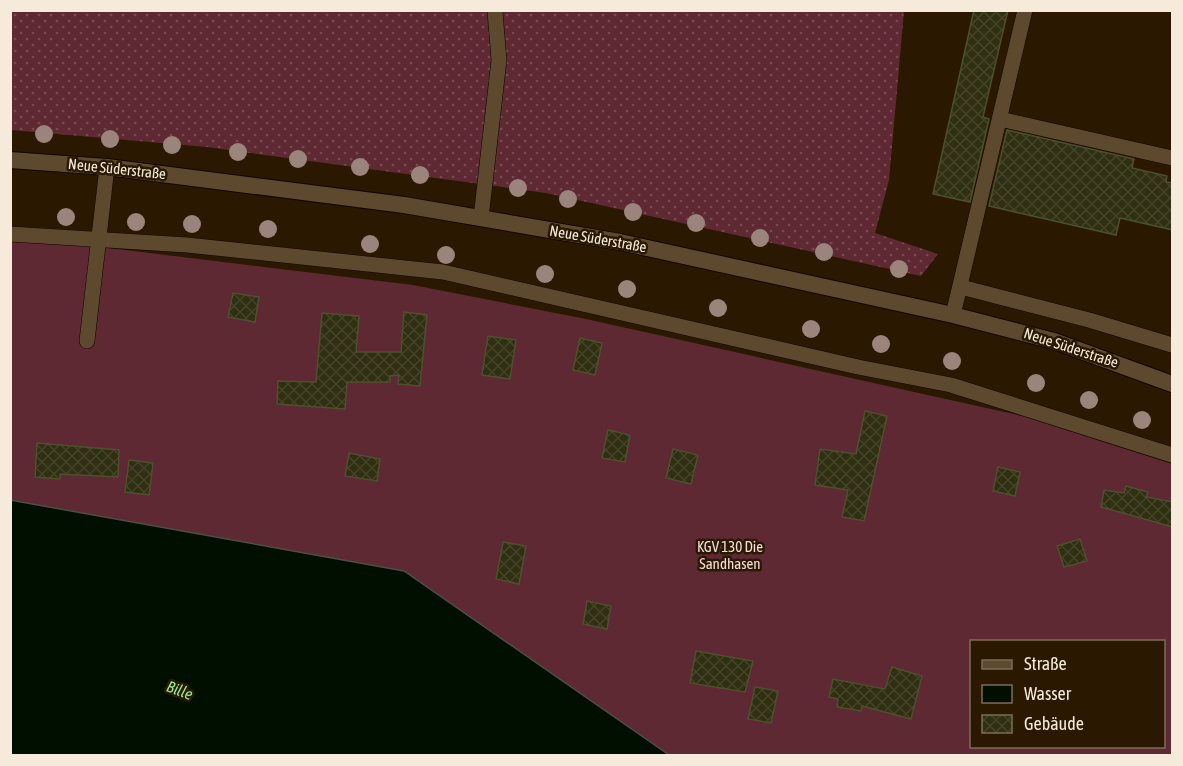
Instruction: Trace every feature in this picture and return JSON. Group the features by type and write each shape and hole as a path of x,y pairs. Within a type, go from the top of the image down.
{"street":[{"name":"Neue Süderstraße","path":"10,160 107,167 404,205 620,242 953,315 1054,341 1173,384"}],"lane":[{"path":"953,315 1025,10"},
{"path":"481,218 499,60 495,12"},
{"path":"1000,119 1173,158"},
{"path":"87,341 107,167"},
{"path":"10,234 187,245 443,272 858,367 951,385 1173,455"},
{"path":"961,288 1089,320 1173,345"}],"green space":[{"path":"11,11 904,11 889,180 875,233 938,254 921,276 546,193 207,147 11,130"},
{"name":"KGV 130 Die Sandhasen","path":"10,242 92,246 413,285 586,319 1022,416 1172,464 1172,755 669,755 404,571 11,500"}],"water":[{"name":"Bille","path":"10,500 404,571 669,755 11,755"}],"building":[{"path":"974,10 1008,10 983,117 989,119 970,202 933,194"},
{"path":"1007,130 1134,159 1132,168 1167,176 1166,182 1173,183 1173,230 1120,218 1116,235 989,206"},
{"path":"233,293 259,297 255,322 228,317"},
{"path":"404,312 427,315 420,386 398,384 399,375 390,376 390,382 347,382 345,409 277,404 278,381 316,382 322,313 359,316 356,352 401,352"},
{"path":"488,336 516,340 510,379 482,375"},
{"path":"580,338 602,343 595,375 573,370"},
{"path":"865,411 887,416 864,521 842,517 848,490 815,485 820,449 856,454"},
{"path":"608,430 630,435 625,462 602,458"},
{"path":"37,443 119,450 118,477 60,474 60,479 35,477"},
{"path":"673,449 698,455 691,484 666,478"},
{"path":"349,453 380,459 377,481 345,476"},
{"path":"129,460 153,463 149,495 125,492"},
{"path":"998,467 1020,472 1015,496 993,491"},
{"path":"1126,486 1148,492 1146,497 1173,502 1173,527 1101,507 1104,490 1124,493"},
{"path":"1080,539 1087,561 1064,567 1057,546"},
{"path":"503,542 526,546 519,584 496,579"},
{"path":"587,601 611,606 607,629 583,624"},
{"path":"696,651 753,661 745,692 690,683"},
{"path":"892,667 922,676 911,719 862,706 861,711 837,707 838,699 829,697 833,679 885,689"},
{"path":"755,687 778,691 771,723 748,719"}]}
